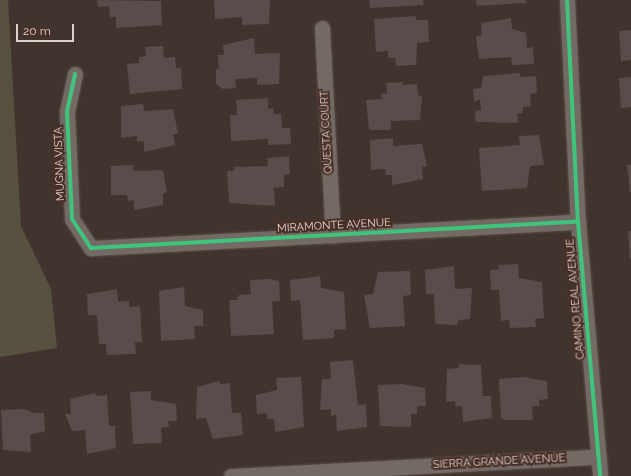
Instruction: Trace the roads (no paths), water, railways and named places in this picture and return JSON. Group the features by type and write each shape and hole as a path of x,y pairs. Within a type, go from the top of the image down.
{"street":[{"name":"CAMINO REAL AVENUE","path":"567,0 578,222 600,476"},
{"name":"QUESTA COURT","path":"322,28 333,236"},
{"name":"MUGNA VISTA","path":"75,74 67,112 72,219 91,248"},
{"name":"MIRAMONTE AVENUE","path":"91,248 578,222"},
{"name":"SIERRA GRANDE AVENUE","path":"231,476 599,456"}]}
